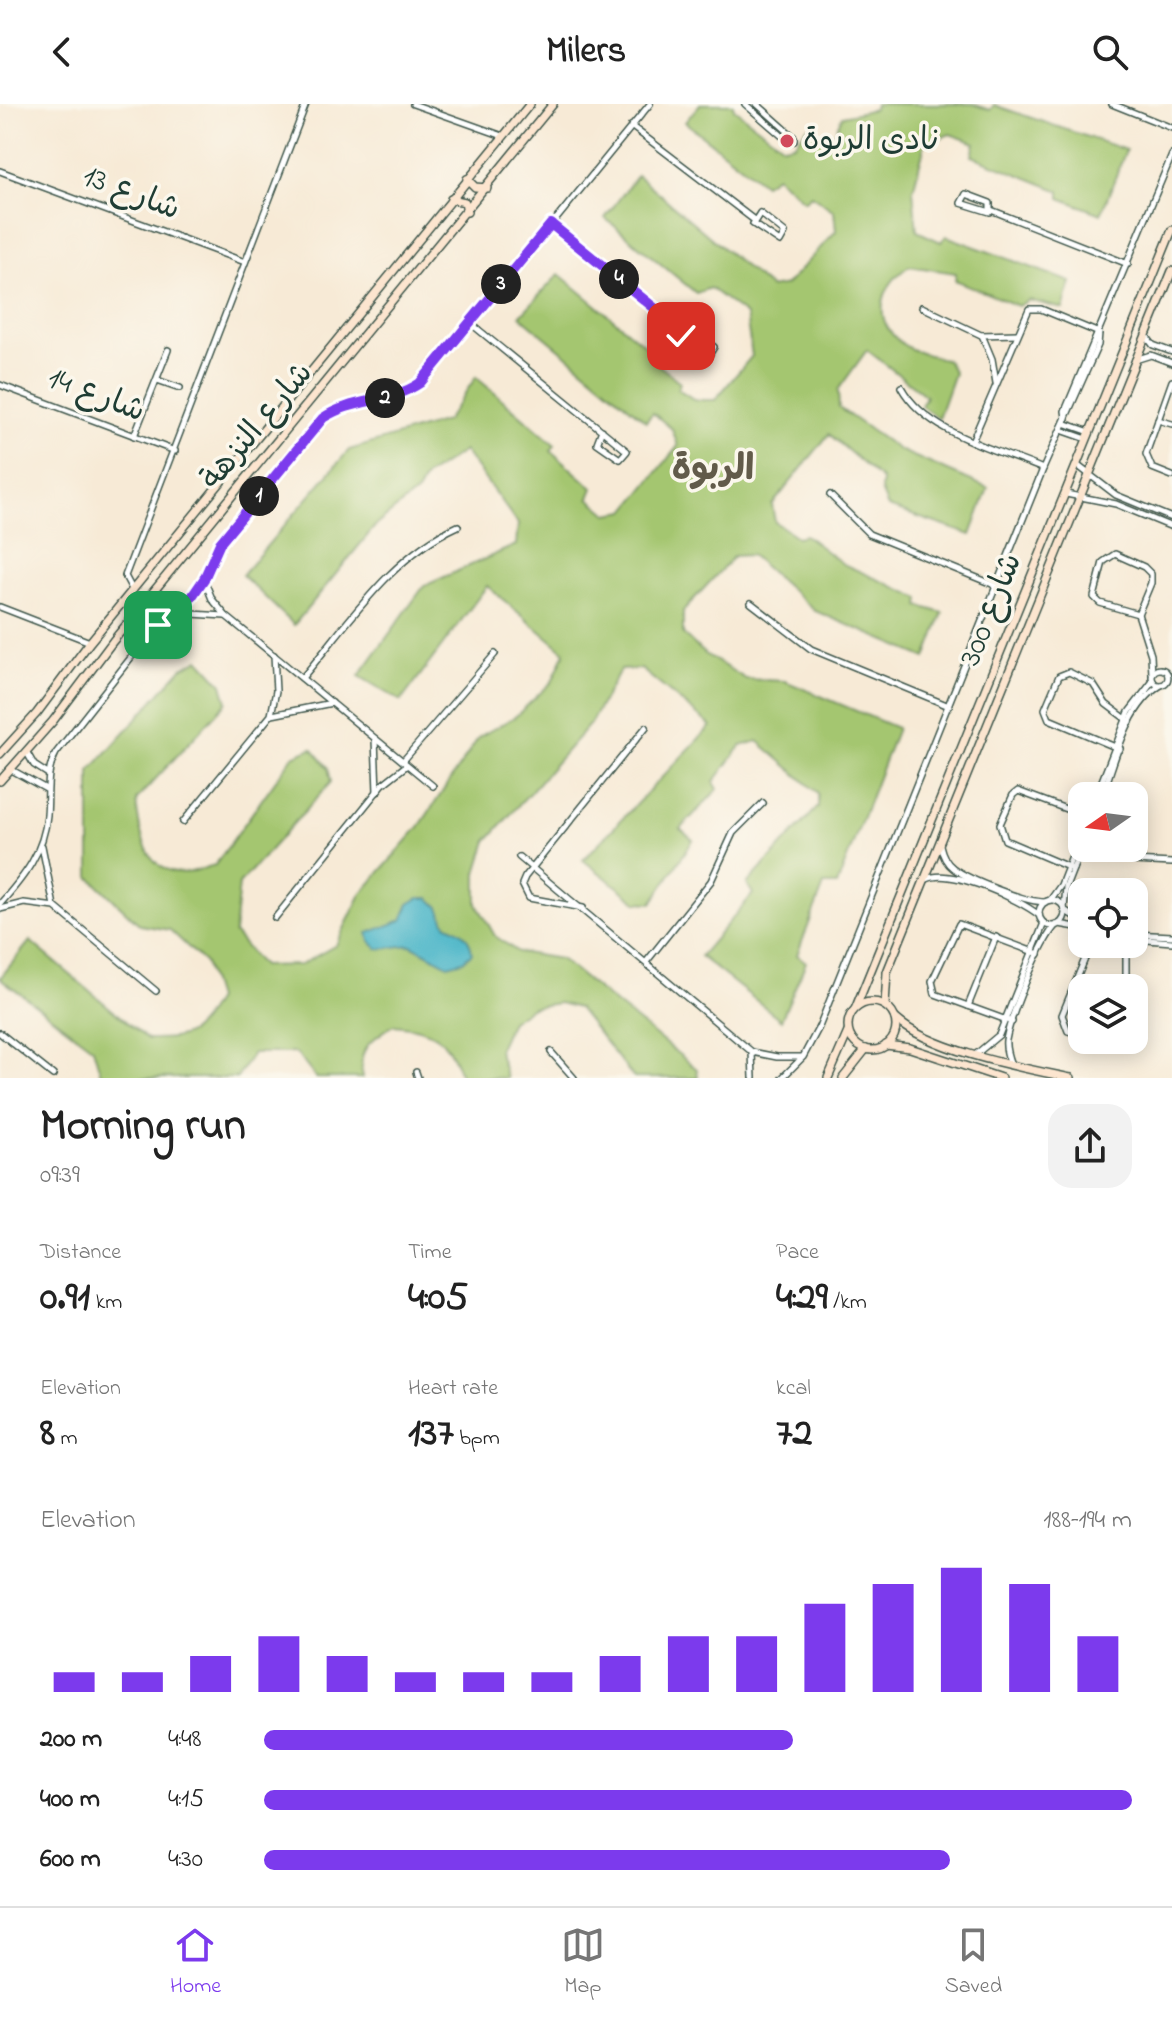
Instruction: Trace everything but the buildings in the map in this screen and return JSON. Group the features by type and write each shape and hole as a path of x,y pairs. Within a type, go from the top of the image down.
{"street":[{"path":"134,592 125,576 306,104"},
{"path":"413,104 503,136"},
{"name":"شارع النزهة","path":"0,754 37,713 90,642 134,592 530,104"},
{"name":"شارع النزهة","path":"0,781 553,104"},
{"path":"55,907 42,846 48,774 56,753 151,632 174,613 204,579 220,543 323,418 333,411 398,395 420,383 650,104"},
{"path":"745,104 789,142 794,141 794,137 757,104"},
{"path":"1112,104 1172,128"},
{"path":"764,121 769,114"},
{"path":"631,126 754,220 755,226 775,242 785,235 761,213 754,220"},
{"path":"782,1078 803,1057 819,1027 1043,469 1098,345 1099,333 1172,155"},
{"name":"شارع 13","path":"1,173 245,262"},
{"path":"467,179 475,187 487,188"},
{"path":"963,195 990,203 991,210 989,214 963,204 963,195"},
{"path":"450,200 460,199 467,212"},
{"path":"991,210 1128,264"},
{"path":"551,224 684,332"},
{"name":"شارع 300","path":"856,1007 1172,230"},
{"name":"شارع 300","path":"885,1005 884,984 1172,271"},
{"path":"922,307 981,335 1017,334"},
{"path":"973,439 1025,315 1035,307 1099,333"},
{"path":"469,322 602,430 627,451 620,459 597,443 602,430"},
{"path":"690,327 712,345 708,357 683,341 684,332 690,327"},
{"path":"1146,334 1153,345 1172,352"},
{"path":"981,335 992,359 996,384"},
{"path":"137,437 168,350"},
{"path":"1135,361 1151,355 1172,363"},
{"path":"157,380 180,388"},
{"path":"1172,381 1146,458 1152,468 1172,476"},
{"name":"شارع 14","path":"0,385 175,451"},
{"path":"901,387 917,411 929,419 1043,469"},
{"path":"1158,420 1172,424"},
{"path":"1065,421 1088,436"},
{"path":"1061,430 1088,436"},
{"path":"1077,465 1090,472 1104,487 1172,518"},
{"path":"1102,501 1104,487"},
{"path":"1066,494 1079,499 1102,501 1172,527"},
{"path":"830,495 869,534 997,586"},
{"path":"302,678 393,570 423,544 458,526"},
{"path":"1138,614 1100,603 1094,597 1103,562 1109,555 1144,567 1151,574 1151,583 1138,614 1151,655 1152,678"},
{"path":"162,557 164,564 174,567"},
{"path":"145,578 156,581 158,588"},
{"path":"204,579 212,599 226,616 433,786"},
{"path":"751,603 811,649 949,706"},
{"path":"0,607 90,642"},
{"path":"174,613 226,616"},
{"path":"275,918 495,654"},
{"path":"183,822 271,715 276,691 274,655"},
{"path":"1151,655 1167,677"},
{"path":"1104,782 1136,698 1155,670 1167,677"},
{"path":"1117,748 1047,716 1045,709 1059,676 1069,672 1093,684 1106,704 1128,721"},
{"path":"1152,678 1167,677"},
{"path":"1128,721 1142,700 1167,677"},
{"path":"271,715 307,705 332,703"},
{"path":"583,908 529,898 522,884 532,867 646,727"},
{"path":"968,733 974,739 985,733"},
{"path":"375,738 377,792"},
{"path":"26,751 34,765 48,774"},
{"path":"958,758 970,751 976,756"},
{"path":"10,769 47,790"},
{"path":"1068,810 1018,791 1013,795 1000,824 1005,840 1070,868"},
{"path":"647,961 711,881 733,833 763,803"},
{"path":"940,845 949,864 1028,900 1059,902 1068,912"},
{"path":"0,906 42,846"},
{"path":"519,857 752,1052 777,1057 803,1057"},
{"path":"1036,953 1064,910 1072,862"},
{"path":"1039,915 1073,862"},
{"path":"1148,862 1172,863"},
{"path":"944,874 949,864"},
{"path":"927,879 944,874 1024,905 1039,915 1044,923 1036,953 1009,1021 995,1041 975,1055"},
{"path":"0,906 24,903 55,907 156,991"},
{"path":"1044,923 1068,926"},
{"path":"1009,1021 935,994 932,981 956,925 964,924 1036,953"},
{"path":"968,1006 996,937"},
{"path":"1148,938 1172,939"},
{"path":"866,984 877,987 884,984"},
{"path":"1068,1000 1062,1015 1068,1031"},
{"path":"828,1078 848,1032 850,1016 856,1007 867,1002 885,1005 895,1018 914,1032 975,1055 1071,1078"},
{"path":"886,1045 894,1036 895,1018"},
{"path":"1009,1021 1006,1047 1011,1065"},
{"path":"848,1032 855,1043 866,1049 886,1045 916,1050 1001,1078"},
{"path":"914,1032 908,1039 916,1050"},
{"path":"0,1033 53,1075"},
{"path":"843,1078 866,1049"},
{"path":"551,1052 574,1078"},
{"path":"752,1052 753,1078"}],"green space":[{"path":"700,104 733,104 734,109 783,146 794,144 808,127 830,144 842,116 874,109 875,104 973,104 990,110 994,105 1126,150 1101,214 1060,198 1060,191 972,156 975,143 950,134 925,144 913,190 917,231 941,242 946,236 1071,282 1063,309 1029,300 1018,306 955,280 956,273 909,266 891,284 883,304 883,315 894,336 904,345 947,360 954,373 938,418 921,406 926,396 867,350 838,390 839,408 899,450 988,488 971,535 888,507 881,491 882,480 829,434 772,505 775,522 797,537 805,535 843,564 920,598 919,606 943,613 926,658 815,611 751,555 734,556 683,611 683,634 705,654 746,679 785,681 897,728 837,885 824,885 797,955 806,962 781,1020 700,956 753,894 747,884 818,807 818,793 758,741 741,746 714,782 718,789 680,829 693,840 652,903 637,902 583,860 711,726 641,669 620,670 590,724 487,841 477,873 477,904 495,936 518,952 560,959 697,1069 698,1078 634,1078 578,1008 559,1003 532,1007 511,1021 498,1050 507,1078 461,1078 451,1053 438,1038 420,1029 393,1025 367,1046 362,1059 362,1078 316,1078 296,1053 253,1053 237,1078 102,1078 93,1048 0,978 30,941 147,1039 172,1038 189,1033 202,1021 216,999 205,963 170,930 140,925 90,877 90,771 182,668 199,659 222,684 227,702 136,800 146,847 160,865 170,871 187,873 215,865 293,756 312,748 328,767 331,782 239,884 234,933 262,966 300,965 336,945 361,894 419,827 479,737 516,716 552,682 565,652 487,586 401,701 359,676 424,586 516,545 518,524 464,451 425,477 418,491 376,525 294,625 242,575 349,450 446,421 476,377 555,445 551,451 593,488 589,498 608,514 626,511 678,446 672,429 653,413 646,421 520,316 559,274 653,352 651,359 680,382 678,389 695,400 715,400 752,356 746,315 710,288 696,293 605,218 637,175 770,288 786,285 836,231 834,211 811,195 804,201 776,176 764,184 685,122"}],"water":[{"path":"419,898 429,898 439,907 446,924 467,938 472,953 463,961 448,965 411,945 378,949 370,941 368,933 402,920 409,904"}],"place":[{"name":"نادى الربوة","path":"787,141"}],"district":[{"name":"الربوة","path":"713,470"}],"route":[{"path":"158,625 191,598 204,579 220,543 323,418 345,407 398,395 420,383 551,224 684,332 681,336"}]}
